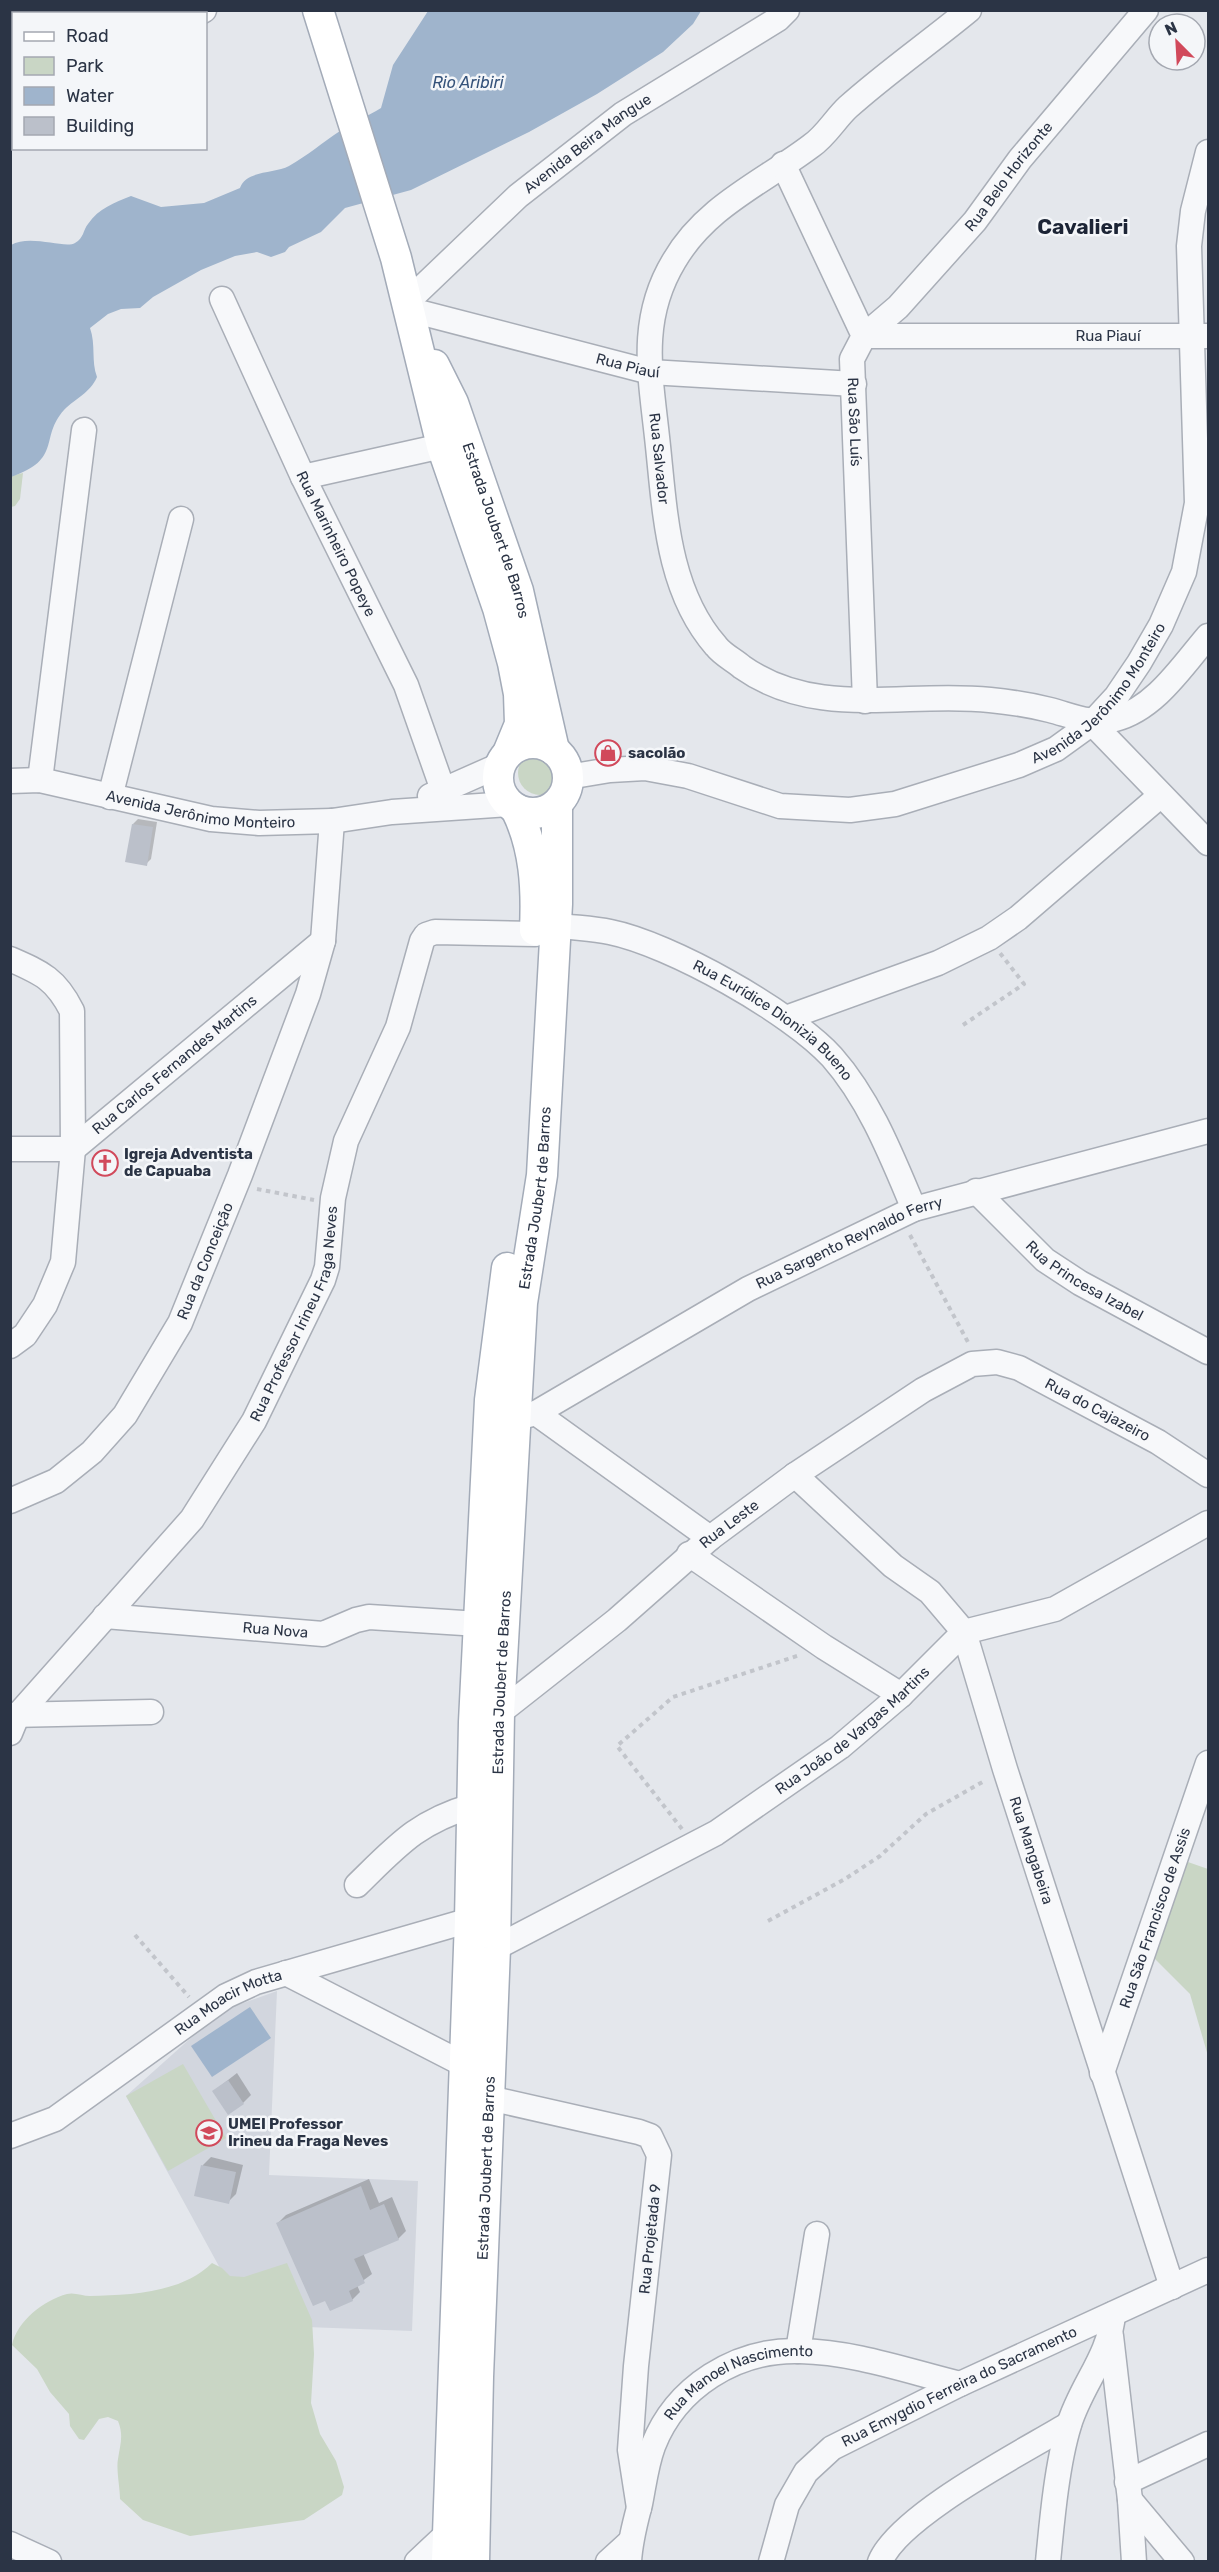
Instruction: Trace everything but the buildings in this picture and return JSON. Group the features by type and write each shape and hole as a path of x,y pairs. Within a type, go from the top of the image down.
{"main road":[{"name":"Estrada Joubert de Barros","path":"318,10 396,258 442,446 498,608 513,663 519,694 520,724 504,759"},
{"name":"Estrada Joubert de Barros","path":"408,310 453,403 518,591 554,750"},
{"path":"532,743 554,750 561,757 563,790 545,811 530,813 513,807 499,786 504,759 519,746 532,743"},
{"name":"Estrada Joubert de Barros","path":"448,2547 472,1806 489,1400 527,1142 545,930 563,790"},
{"name":"Estrada Joubert de Barros","path":"474,2562 495,1948 499,1713 525,1416 522,1303 542,1175 545,930 537,900 531,847 513,807"}],"street":[{"name":"Avenida Beira Mangue","path":"408,310 518,196 623,114 778,19 787,10"},
{"name":"Rua Salvador","path":"969,10 847,108 814,144 711,215 675,259 660,286 652,315 648,344 666,523 675,565 686,598 699,624 718,649 756,676 794,693 825,699 865,701 985,699 1021,704 1092,723"},
{"name":"Rua Belo Horizonte","path":"864,336 898,307 975,222 1020,159 1146,10"},
{"name":"Avenida Jerônimo Monteiro","path":"563,790 610,770 645,768 688,776 780,806 850,810 895,804 1018,765 1056,748 1092,723 1116,697 1139,663 1161,625 1184,572 1197,503 1201,336 1189,246 1193,211 1209,152"},
{"path":"783,164 864,336"},
{"name":"Rua Marinheiro Popeye","path":"222,298 303,477 406,685 443,790"},
{"name":"Rua Piauí","path":"408,310 650,372 854,384"},
{"name":"Rua Piauí","path":"864,336 1201,336"},
{"name":"Rua São Luís","path":"864,336 852,360 865,701"},
{"path":"40,780 84,430"},
{"path":"303,477 442,446"},
{"path":"110,797 181,519"},
{"path":"1092,723 1118,718 1158,694 1209,636"},
{"path":"1092,723 1209,843"},
{"name":"Avenida Jerônimo Monteiro","path":"392,812 443,790 504,759"},
{"name":"Avenida Jerônimo Monteiro","path":"10,782 40,780 211,819 259,823 332,821 392,812 513,807"},
{"path":"786,1018 938,963 989,938 1018,918 1161,795"},
{"name":"Rua da Conceição","path":"10,1501 56,1481 92,1452 125,1415 180,1323 236,1185 308,994 323,941 332,821"},
{"name":"Rua Eurídice Dionizia Bueno","path":"545,930 611,932 675,954 786,1018 832,1057 871,1113 907,1212"},
{"name":"Rua Professor Irineu Fraga Neves","path":"13,1721 192,1519 254,1421 323,1280 327,1267 332,1204 346,1141 398,1027 422,941 426,935 435,932 545,930"},
{"name":"Rua Carlos Fernandes Martins","path":"73,1149 323,941"},
{"path":"10,959 47,976 63,992 72,1011 73,1149 63,1262 45,1305 25,1335 10,1346"},
{"name":"Rua Sargento Reynaldo Ferry","path":"525,1416 703,1313 907,1212 976,1191 1209,1131"},
{"path":"10,1149 73,1149"},
{"name":"Rua Princesa Izabel","path":"976,1191 1045,1260 1080,1283 1209,1352"},
{"name":"Rua do Cajazeiro","path":"979,1363 997,1362 1036,1376 1158,1442 1209,1475"},
{"name":"Rua Leste","path":"499,1713 617,1620 689,1554 795,1475 947,1375 979,1363"},
{"path":"525,1416 710,1538"},
{"name":"Rua Mangabeira","path":"795,1475 893,1566 930,1592 964,1632 1005,1769 1172,2287"},
{"path":"964,1632 1055,1609 1209,1523"},
{"path":"689,1554 824,1647 901,1695"},
{"name":"Rua Nova","path":"105,1616 323,1634 369,1617 479,1624"},
{"name":"Rua João de Vargas Martins","path":"495,1948 695,1846 840,1747 901,1695 964,1632"},
{"path":"13,1721 151,1712"},
{"name":"Rua São Francisco de Assis","path":"1102,2073 1209,1763"},
{"path":"357,1885 422,1826 445,1814 472,1806"},
{"name":"Rua Moacir Motta","path":"10,2136 55,2119 226,1996 256,1982 470,1920"},
{"path":"286,1973 463,2064"},
{"name":"Rua Projetada 9","path":"489,2098 639,2132 650,2136 659,2155 636,2366 630,2450 639,2508"},
{"path":"798,2351 817,2234"},
{"name":"Rua Emygdio Ferreira do Sacramento","path":"771,2562 787,2505 806,2472 832,2448 960,2384 1112,2325 1172,2287 1209,2270"},
{"path":"1048,2562 1053,2515 1069,2424 1112,2325"},
{"path":"1112,2325 1134,2562"},
{"name":"Rua Manoel Nascimento","path":"630,2552 654,2445 681,2398 718,2370 748,2358 798,2351 860,2358 960,2384"},
{"path":"880,2562 900,2532 932,2508 1069,2424"},
{"path":"1129,2491 1209,2444"},
{"path":"1129,2491 1182,2562"},
{"path":"10,2544 49,2562"},
{"path":"417,2562 448,2547"},
{"path":"608,2562 630,2552"}],"path":[{"path":"963,1025 1024,984 989,938"},
{"path":"236,1185 332,1204"},
{"path":"907,1212 979,1363"},
{"path":"695,1846 617,1746 673,1697 824,1647"},
{"path":"768,1921 845,1879 879,1856 926,1814 1005,1769"},
{"path":"135,1935 204,2013"}],"shaded area":[{"name":"UMEI Professor Irineu da Fraga Neves","path":"277,1991 269,2175 418,2181 412,2331 251,2325 126,2096 221,2011"}],"green space":[{"path":"23,473 20,499 15,506 11,507 10,476"},
{"path":"540,751 549,752 556,757 561,764 561,782 556,789 549,794 540,795 531,794 524,789 519,782 518,773 519,764 524,757 531,752"},
{"path":"1185,1861 1208,1869 1208,2056 1190,1994 1152,1956"},
{"path":"183,2064 226,2138 168,2171 126,2096"},
{"path":"212,2263 222,2268 230,2276 244,2277 287,2263 312,2320 314,2354 311,2403 320,2434 336,2461 344,2487 342,2495 304,2520 190,2536 143,2520 120,2499 118,2463 121,2436 118,2421 108,2417 99,2419 84,2440 79,2439 70,2426 69,2414 50,2392 37,2369 12,2345 19,2328 41,2306 67,2294 105,2296 155,2290 186,2281"}],"water":[{"name":"Rio Aribiri","path":"428,11 701,11 693,24 663,52 597,94 529,132 411,190 345,208 321,232 289,247 285,252 271,257 257,252 235,256 201,270 153,297 140,308 121,309 108,314 90,328 97,377 94,383 64,410 57,420 48,447 38,463 11,477 11,245 28,241 75,243 80,239 92,218 107,207 131,196 161,207 204,203 240,188 243,182 254,175 289,166 345,128 381,108 393,65"},
{"path":"250,2007 271,2038 212,2077 191,2046"}],"place":[{"name":"sacolão","path":"608,753"},
{"name":"Igreja Adventista de Capuaba","path":"105,1163"},
{"name":"UMEI Professor Irineu da Fraga Neves","path":"209,2133"}],"district":[{"name":"Cavalieri","path":"1083,227"}]}
